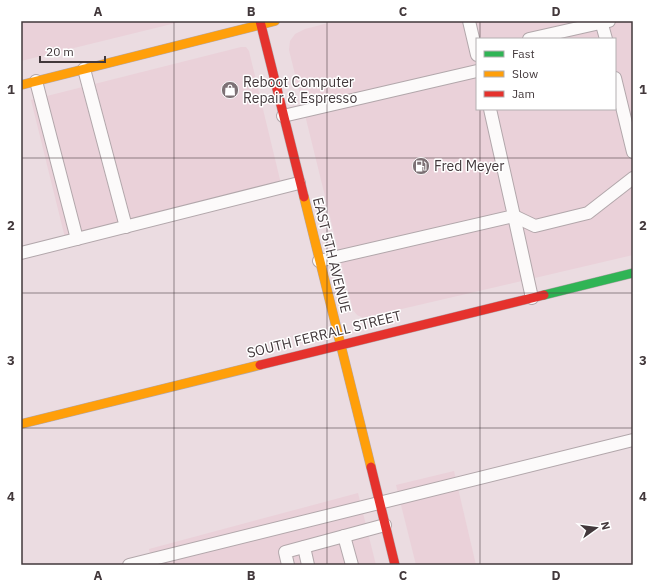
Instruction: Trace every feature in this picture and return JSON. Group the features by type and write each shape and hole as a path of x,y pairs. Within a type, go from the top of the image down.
{"street":[{"path":"21,85 261,23 276,21"},
{"name":"EAST 5TH AVENUE","path":"261,23 395,565"},
{"name":"SOUTH FERRALL STREET","path":"21,424 340,344 633,273"}],"lane":[{"path":"469,21 476,48"},
{"path":"533,38 604,22 606,38"},
{"path":"84,69 126,227"},
{"path":"283,116 476,71"},
{"path":"36,81 77,239"},
{"path":"616,82 633,152"},
{"path":"490,110 532,298"},
{"path":"319,261 514,216 535,226 588,213 633,178"},
{"path":"21,253 300,183"},
{"path":"128,565 633,440"},
{"path":"288,565 285,552 385,525"},
{"path":"344,536 352,565"},
{"path":"304,547 308,565"}],"shaded area":[{"path":"21,21 184,21 21,61"},
{"path":"336,21 633,21 633,255 363,318 357,315 353,310 289,50 290,41 295,34 305,29"},
{"path":"246,47 249,51 283,192 67,246 31,100"},
{"path":"454,471 476,565 416,565 396,485"},
{"path":"358,493 376,565 152,565 149,549"}],"traffic: fast":[{"path":"544,295 633,273"}],"traffic: slow":[{"path":"21,85 275,21"},
{"path":"304,197 371,467"},
{"path":"21,424 260,365"}],"traffic: jam":[{"path":"260,21 304,197"},
{"path":"260,365 544,295"},
{"path":"371,467 395,565"}],"place":[{"name":"Reboot Computer Repair & Espresso","path":"230,90"},
{"name":"Fred Meyer","path":"421,166"}]}
